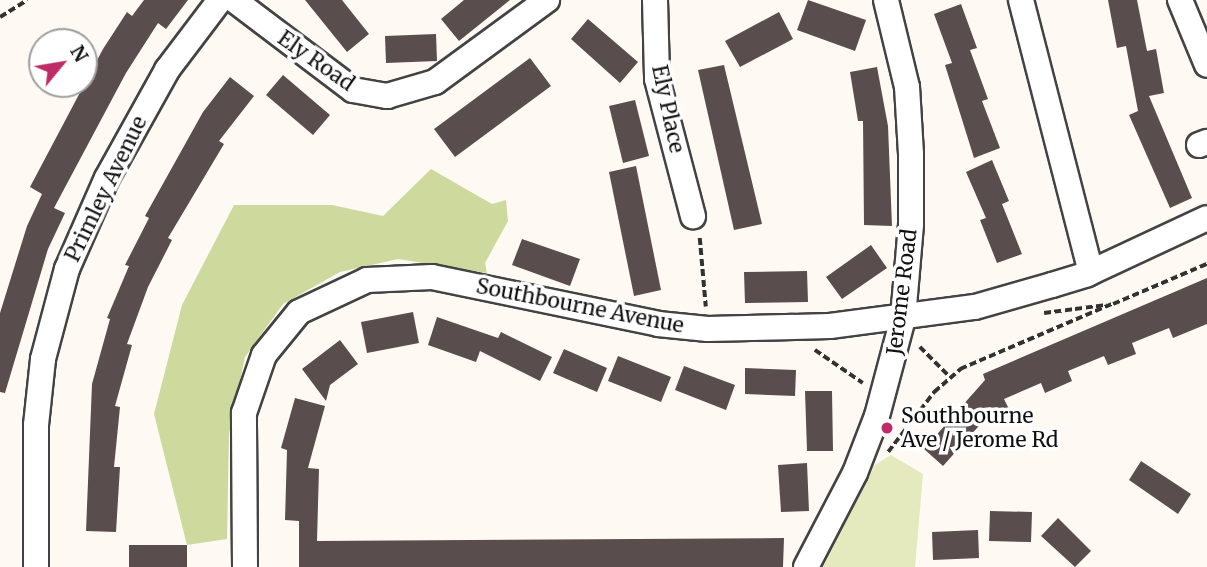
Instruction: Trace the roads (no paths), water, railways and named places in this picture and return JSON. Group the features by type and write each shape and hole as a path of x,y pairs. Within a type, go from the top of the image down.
{"street":[{"name":"Primley Avenue","path":"36,567 39,390 66,269 107,178 167,70 220,0"},
{"name":"Ely Road","path":"234,0 353,90 387,96 435,82 547,0"},
{"name":"Ely Place","path":"655,0 657,79 693,216"},
{"name":"Jerome Road","path":"806,567 867,443 884,397 903,318 911,224 911,154 906,87 887,0"},
{"path":"1021,0 1091,272"},
{"path":"1180,0 1207,65"},
{"name":"Southbourne Avenue","path":"245,567 244,413 264,355 299,312 318,300 367,279 432,277 658,324 708,329 781,327 903,318 975,307 1091,272 1207,218"}],"place":[{"name":"Southbourne Ave / Jerome Rd","path":"887,428"}]}
